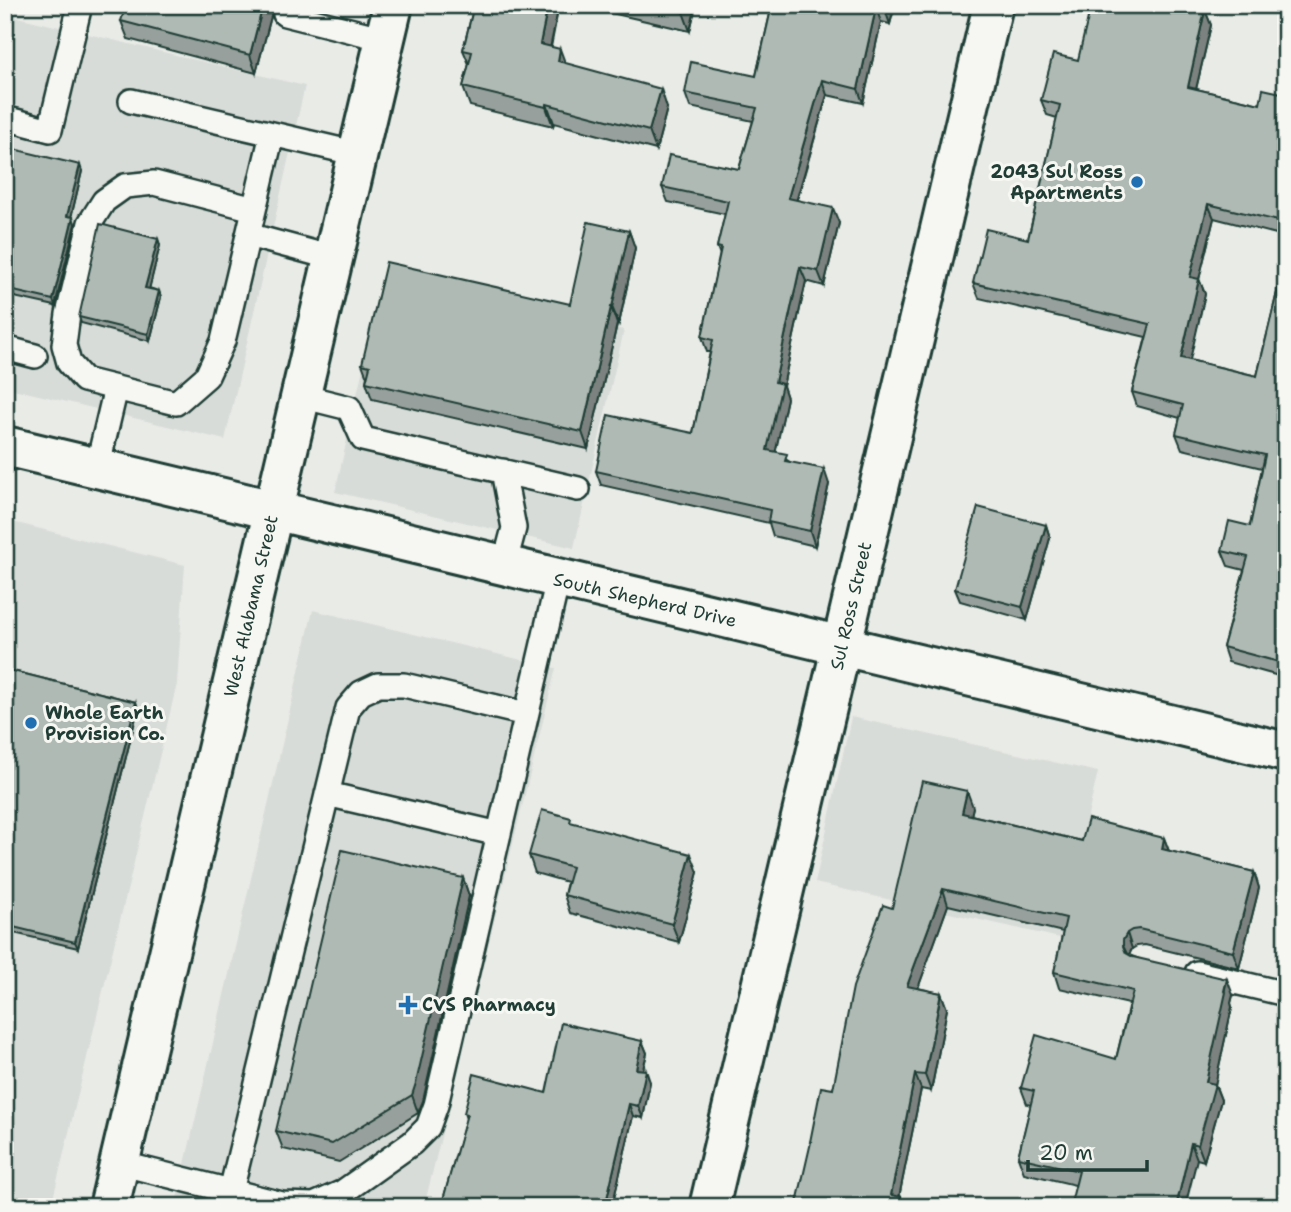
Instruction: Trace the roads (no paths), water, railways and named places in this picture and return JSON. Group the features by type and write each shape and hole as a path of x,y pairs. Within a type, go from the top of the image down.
{"street":[{"name":"Sul Ross Street","path":"709,1207 993,5"},
{"name":"West Alabama Street","path":"109,1207 389,22"},
{"name":"South Shepherd Drive","path":"5,446 1286,752"}],"lane":[{"path":"5,118 50,130 80,5"},
{"path":"285,14 389,22"},
{"path":"131,101 358,154"},
{"path":"254,209 155,183 125,187 104,201 90,223 68,314 64,345 69,363 84,380 176,403 207,376 223,341 272,134"},
{"path":"248,235 333,258"},
{"path":"5,348 35,356"},
{"path":"97,468 116,388"},
{"path":"301,396 349,408 363,439 578,489"},
{"path":"503,471 514,528 504,565"},
{"path":"119,1163 282,1204 314,1205 343,1192 412,1143 428,1127 436,1105 558,579"},
{"path":"231,1191 348,708 361,693 379,685 404,685 526,714"},
{"path":"327,794 499,834"},
{"path":"1181,969 1286,994"}],"place":[{"name":"2043 Sul Ross Apartments","path":"1137,182"},
{"name":"Whole Earth Provision Co.","path":"31,723"},
{"name":"CVS Pharmacy","path":"408,1005"}]}
